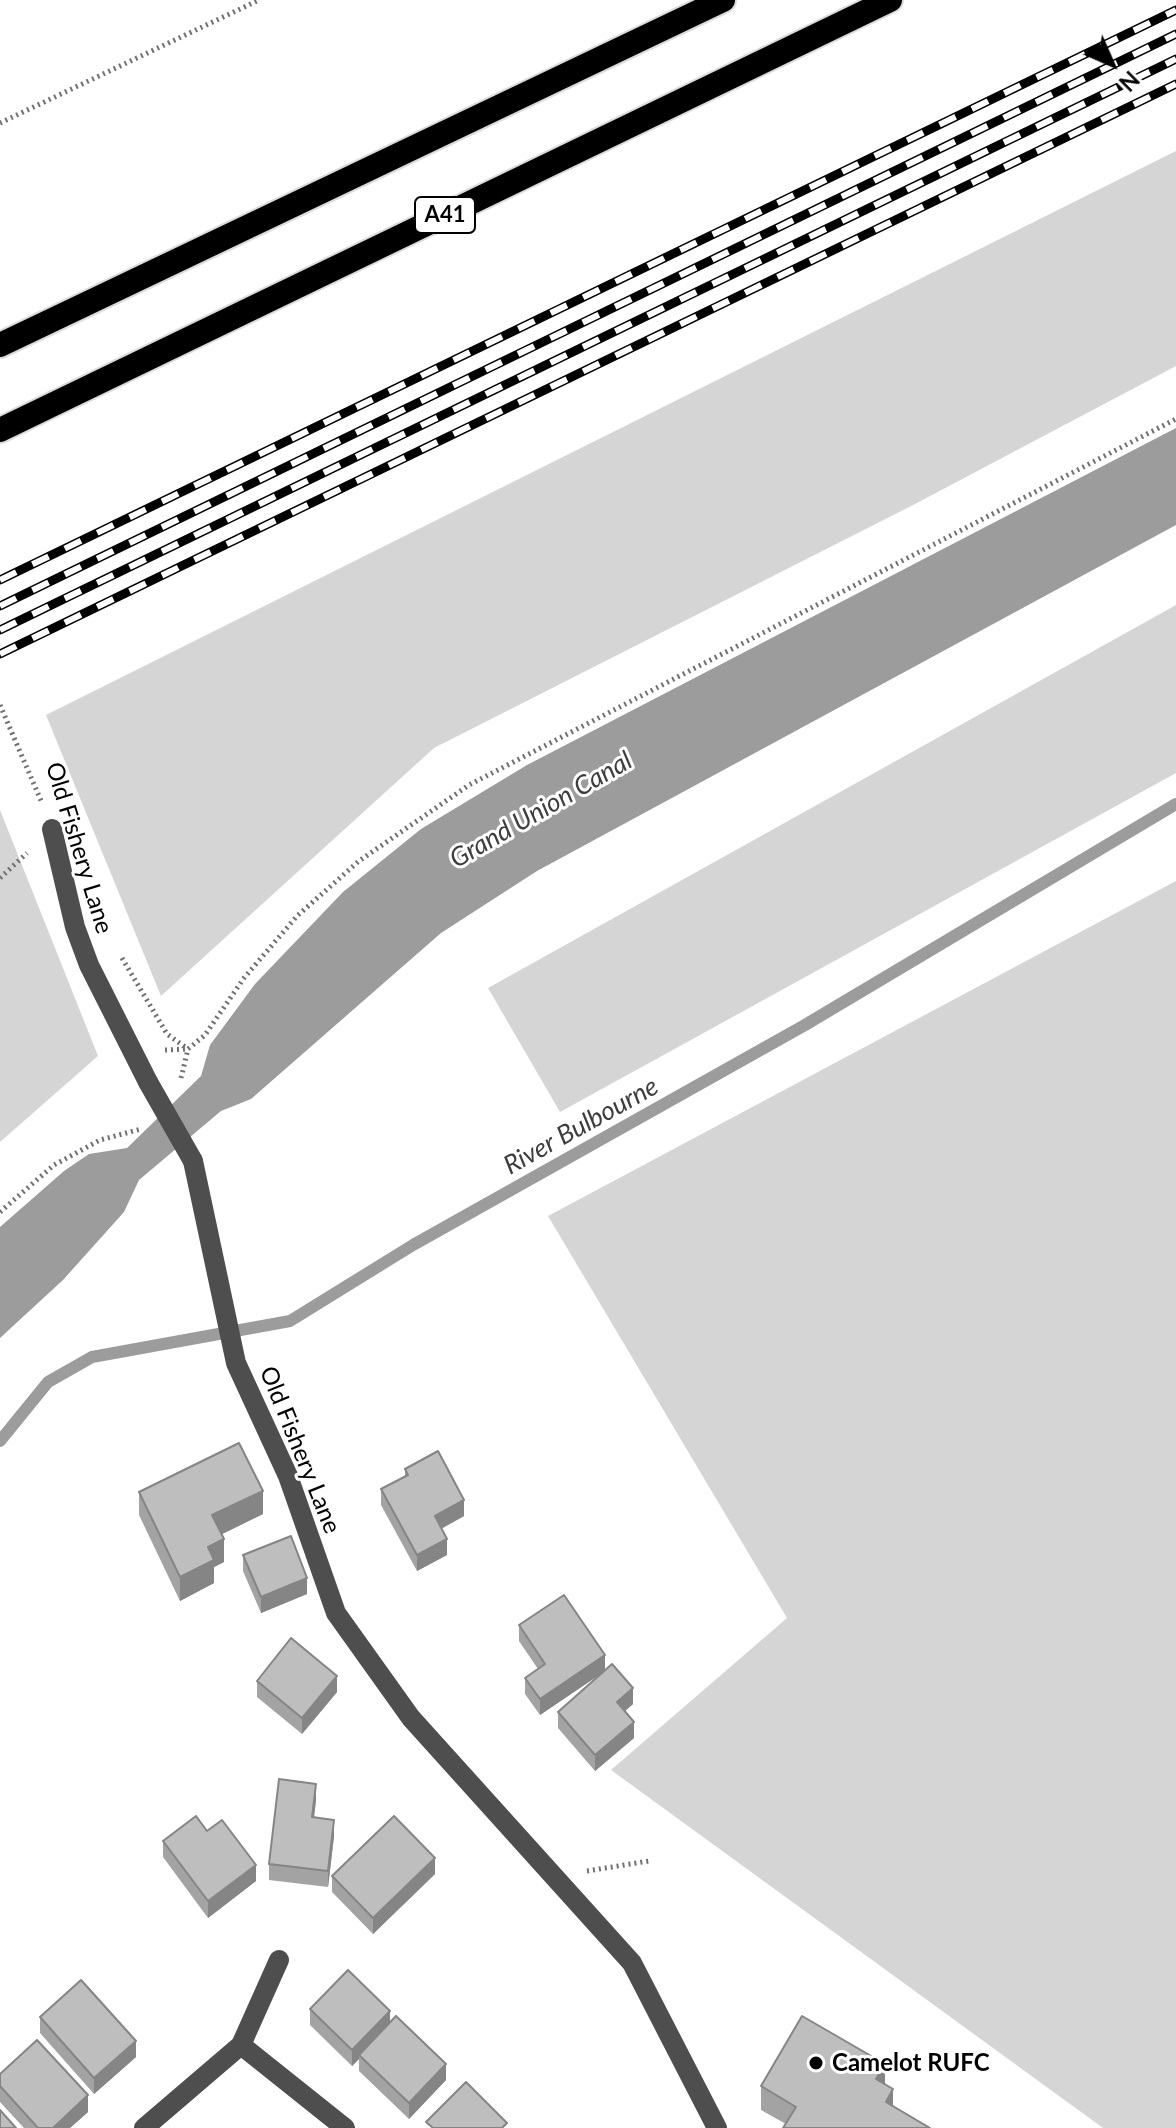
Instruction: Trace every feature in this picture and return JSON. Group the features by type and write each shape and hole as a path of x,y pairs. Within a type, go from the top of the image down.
{"highway":[{"path":"0,345 723,0"},
{"name":"A41","path":"0,430 890,0"}],"street":[{"name":"Old Fishery Lane","path":"52,829 75,927 89,965 148,1082 193,1161 236,1363 288,1476 336,1613 411,1718 632,1963 717,2128"},
{"path":"144,2128 241,2045 279,1960"},
{"path":"241,2045 345,2128"}],"path":[{"path":"0,123 259,0"},
{"path":"178,1089 188,1049 205,1035 244,978 297,916 359,861 469,785 1176,419"},
{"name":"Old Fishery Lane","path":"0,705 52,829"},
{"path":"0,1212 54,1165 100,1140 141,1130 150,1120"},
{"path":"554,1876 649,1861"}],"shaded area":[{"path":"1176,151 1176,366 915,504 434,748 161,996 46,715"},
{"path":"1176,605 1176,773 560,1112 488,988"},
{"path":"0,810 98,1056 0,1142"},
{"path":"1176,881 1176,2128 1103,2128 611,1770 787,1618 548,1216"}],"water":[{"name":"Grand Union Canal","path":"1176,428 1176,525 537,871 441,933 251,1099 221,1111 139,1180 124,1212 63,1280 0,1338 0,1227 64,1171 89,1154 127,1148 201,1076 210,1045 255,984 343,892 421,829 527,765"}],"building":[{"path":"239,1443 263,1491 212,1515 224,1539 208,1547 214,1560 180,1577 139,1492"},
{"path":"438,1451 464,1500 435,1516 447,1539 417,1555 381,1489 408,1475 405,1469"},
{"path":"291,1536 307,1578 261,1597 243,1555"},
{"path":"564,1595 605,1655 540,1699 525,1678 545,1664 519,1625"},
{"path":"291,1638 337,1676 302,1718 257,1681"},
{"path":"612,1664 633,1688 617,1702 634,1722 595,1755 558,1712"},
{"path":"279,1779 316,1784 312,1817 334,1820 328,1871 269,1864"},
{"path":"196,1816 207,1831 222,1820 256,1865 208,1901 163,1841"},
{"path":"394,1816 435,1858 373,1918 332,1876"},
{"path":"348,1970 390,2011 352,2050 310,2009"},
{"path":"81,1980 136,2041 94,2078 40,2017"},
{"path":"396,2016 446,2064 409,2103 359,2055"},
{"name":"Camelot RUFC","path":"802,2016 885,2064 876,2079 893,2089 886,2102 930,2128 783,2128 796,2107 761,2086"},
{"path":"37,2040 88,2095 53,2128 38,2128 0,2086 0,2074"},
{"path":"466,2082 507,2123 502,2128 433,2128 426,2122"},
{"path":"0,2110 16,2128 0,2128"}],"waterway":[{"name":"River Bulbourne","path":"0,1441 48,1382 92,1357 290,1321 413,1245 805,1025 1176,804"}],"railway":[{"path":"0,580 1176,10"},
{"path":"0,606 1176,34"},
{"path":"0,630 1176,59"},
{"path":"0,654 1176,84"}],"place":[{"name":"Camelot RUFC","path":"816,2063"}]}
